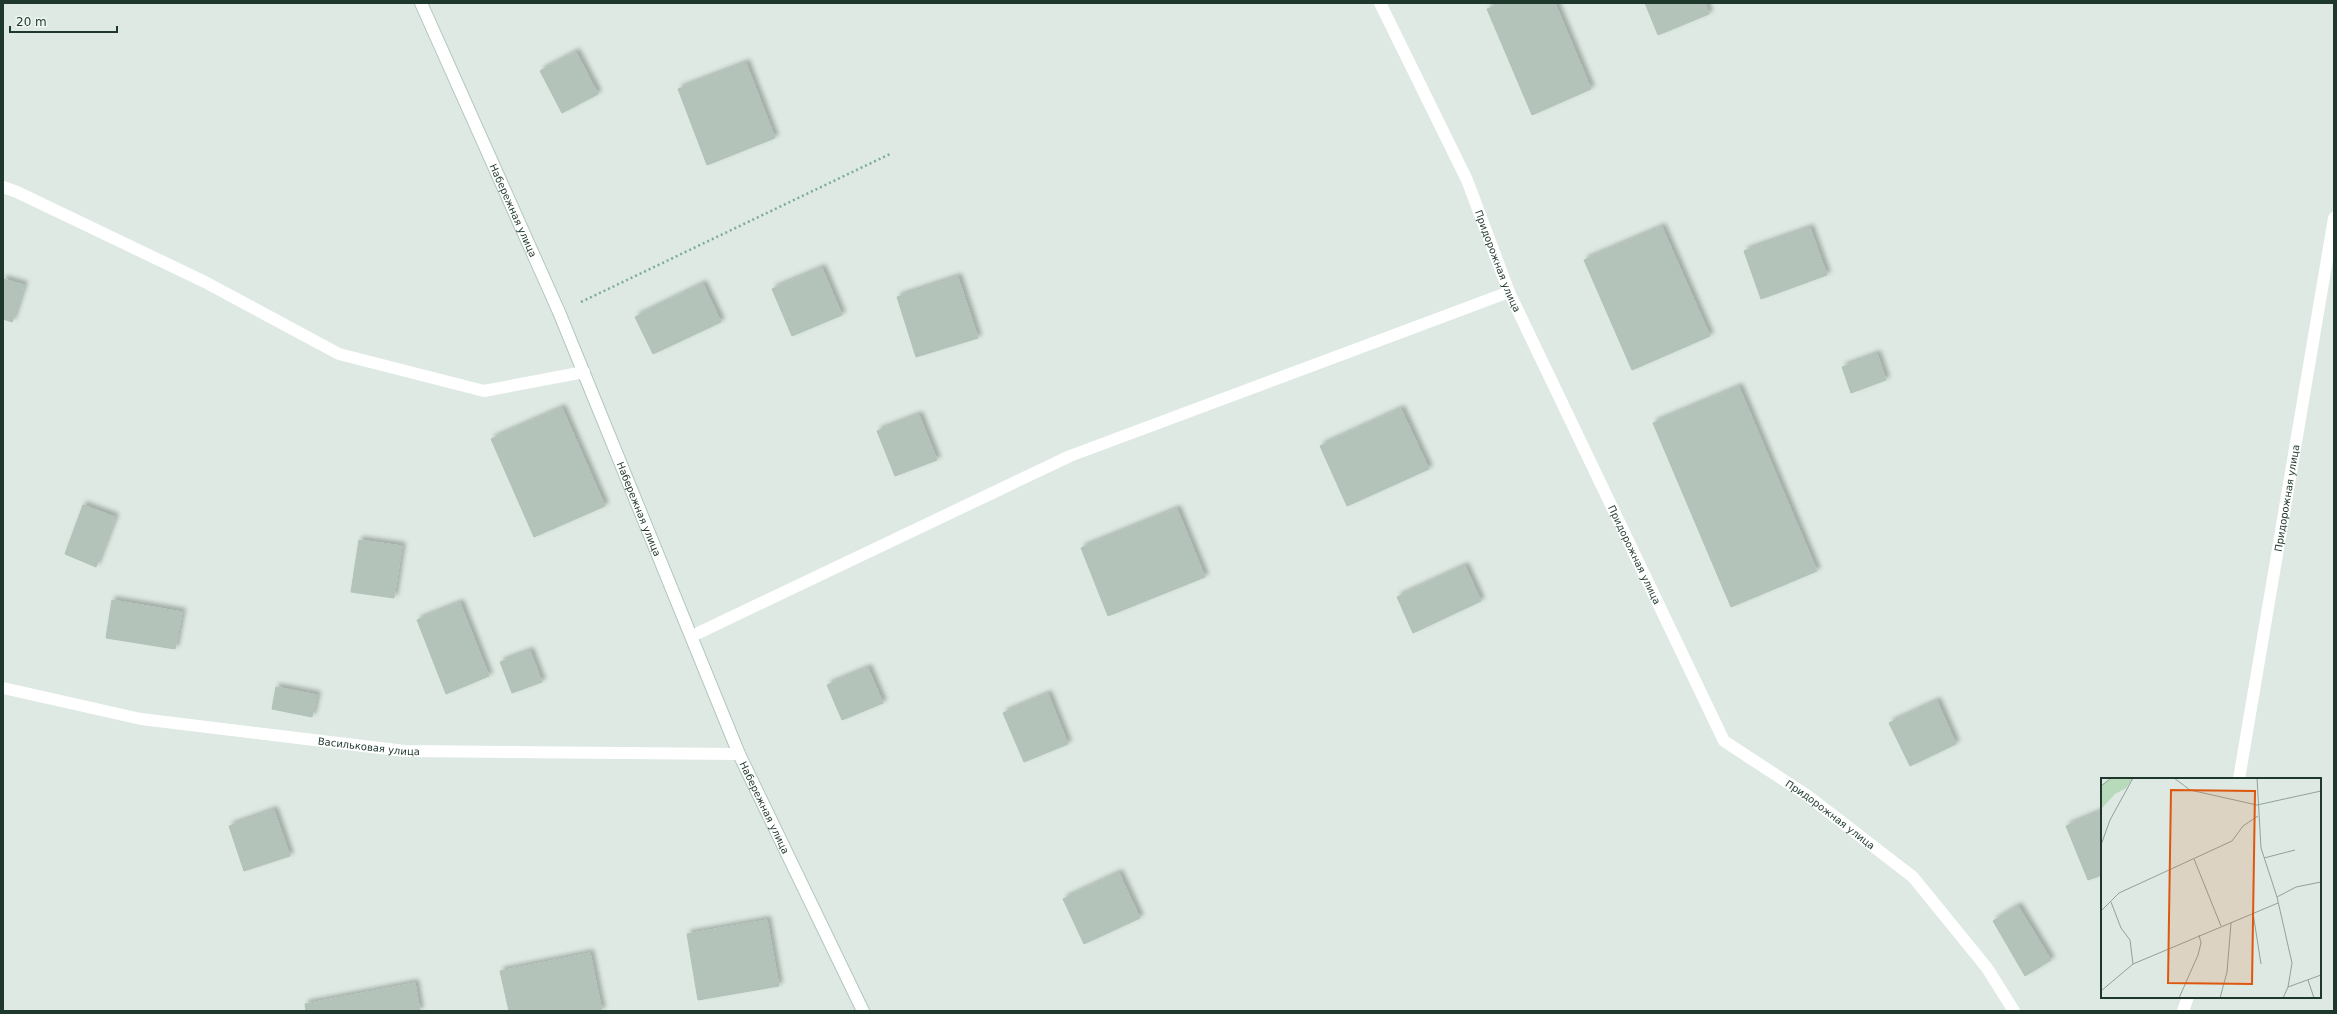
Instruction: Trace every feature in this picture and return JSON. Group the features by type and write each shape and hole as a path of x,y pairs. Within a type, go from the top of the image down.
{"street":[{"name":"Набережная улица","path":"421,3 559,312 739,754 863,1011"},
{"name":"Придорожная улица","path":"1380,3 1467,180 1509,292 1724,742 1808,796 1913,877 1987,968 2014,1011"},
{"path":"3,187 17,192 205,282 339,354 484,391 584,372"},
{"name":"Придорожная улица","path":"2239,778 2334,218"},
{"path":"692,636 1070,456 1509,292"},
{"name":"Васильковая улица","path":"3,688 141,719 405,751 739,754"},
{"path":"2183,1011 2188,998"}],"path":[{"path":"559,312 890,154"}],"building":[{"path":"1502,3 1555,3 1591,89 1532,115 1487,9"},
{"path":"1645,3 1705,3 1709,14 1658,35"},
{"path":"576,52 598,94 562,113 540,71"},
{"path":"746,63 775,138 707,165 678,89"},
{"path":"1662,227 1710,336 1632,370 1584,260"},
{"path":"1810,228 1827,275 1761,299 1744,251"},
{"path":"822,268 842,315 792,336 772,289"},
{"path":"958,277 978,338 916,357 897,297"},
{"path":"3,279 24,285 12,322 3,319"},
{"path":"703,284 721,322 653,354 635,317"},
{"path":"1877,354 1886,380 1851,393 1842,367"},
{"path":"1739,387 1817,571 1731,607 1653,423"},
{"path":"562,408 605,506 534,537 491,439"},
{"path":"1401,409 1429,469 1347,506 1320,446"},
{"path":"919,415 937,460 895,476 877,431"},
{"path":"83,505 115,517 96,567 65,554"},
{"path":"1177,509 1205,577 1108,616 1081,548"},
{"path":"359,540 402,546 394,598 351,592"},
{"path":"1465,566 1481,601 1413,633 1397,597"},
{"path":"112,600 182,612 175,649 106,638"},
{"path":"460,603 489,676 446,694 417,620"},
{"path":"530,651 542,682 512,693 500,662"},
{"path":"868,668 883,703 842,720 827,685"},
{"path":"276,687 317,695 312,717 272,709"},
{"path":"1048,694 1068,744 1024,762 1003,713"},
{"path":"1937,701 1956,744 1910,766 1889,723"},
{"path":"274,810 290,856 244,871 229,826"},
{"path":"2101,811 2101,875 2088,880 2066,826"},
{"path":"1119,873 1140,918 1084,944 1063,899"},
{"path":"2018,906 2051,960 2025,976 1993,921"},
{"path":"767,920 779,986 698,1000 687,934"},
{"path":"590,953 602,1011 509,1011 500,971"},
{"path":"415,983 420,1011 306,1011 305,1004"}]}
